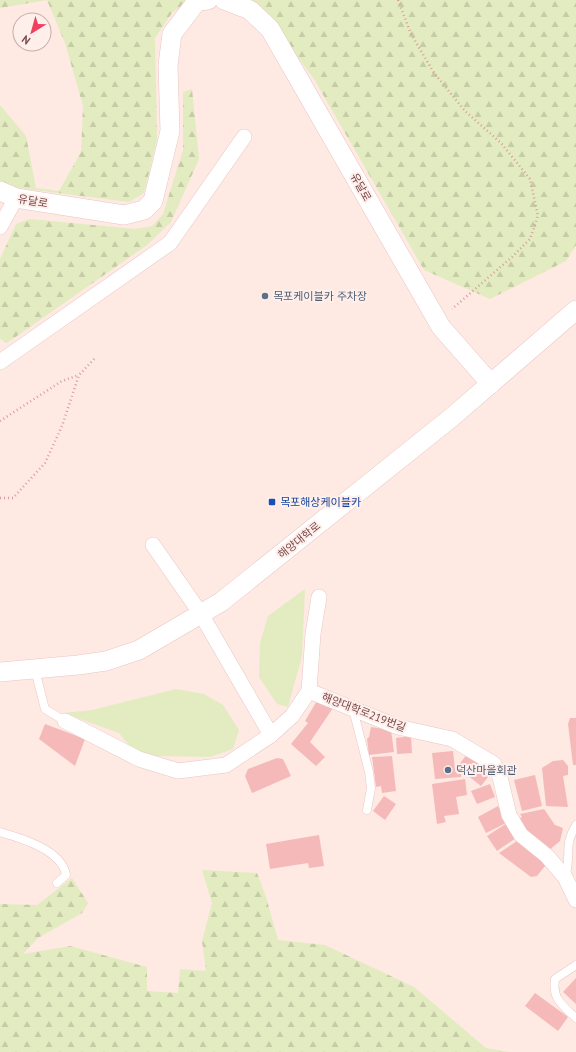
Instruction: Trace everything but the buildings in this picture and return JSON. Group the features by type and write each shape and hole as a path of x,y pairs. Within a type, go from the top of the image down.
{"street":[{"name":"유달로","path":"8,195 124,214 144,210 153,201 170,131 168,65 172,34 197,1 208,0"},
{"name":"유달로","path":"224,0 250,10 270,29 437,321 491,384"},
{"path":"0,362 170,243 244,137"},
{"path":"0,227 8,195"},
{"name":"해양대학로","path":"0,672 35,670 106,661 139,650 221,602 452,417 576,310"},
{"path":"153,545 201,614 271,735"},
{"path":"309,691 313,634 319,597"},
{"name":"해양대학로219번길","path":"65,721 139,759 178,771 226,765 271,735 292,716 309,691 398,728 452,739 494,764 500,777 509,815 521,835 548,856 565,877 576,900"}],"lane":[{"path":"35,670 45,708 65,721"},
{"path":"353,709 369,772 371,788 367,810"},
{"path":"565,877 570,864 569,840 576,825"},
{"path":"0,832 23,839 49,851 65,867 66,875 57,883"},
{"path":"576,965 555,978 553,990 560,1004 576,1018"}],"path":[{"path":"398,0 411,34 434,73 465,111 502,143 530,179 538,216 530,239 472,294 437,321"},
{"path":"0,498 13,498 45,463 62,426 79,375 96,357"},
{"path":"0,421 62,381 79,375"}],"green space":[{"path":"0,0 47,0 0,8"},
{"path":"47,0 189,0 172,13 155,38 157,140 144,193 129,202 18,188 0,181 0,105 26,136 36,188 59,191 81,152 83,106 65,43"},
{"path":"248,0 576,0 576,245 566,261 490,299 424,270 314,79 258,4"},
{"path":"192,89 199,159 171,222 147,245 7,343 0,339 0,259 16,224 30,219 135,229 152,226 163,214 183,150 183,92"},
{"path":"305,589 302,656 288,707 277,704 259,677 260,643 268,616"},
{"path":"176,689 204,694 223,705 239,730 233,749 210,757 158,756 133,750 119,733 63,713 92,710"},
{"path":"202,870 257,873 266,897 278,940 325,945 414,987 486,1048 509,1052 0,1052 0,904 37,905 72,878 88,903 82,913 38,938 23,954 70,946 147,967 147,991 178,993 180,969 206,971 202,941 212,903"}],"place":[{"name":"목포케이블카 주차장","path":"265,296"},
{"name":"목포해상케이블카","path":"272,502"},
{"name":"덕산마을회관","path":"448,770"}]}
